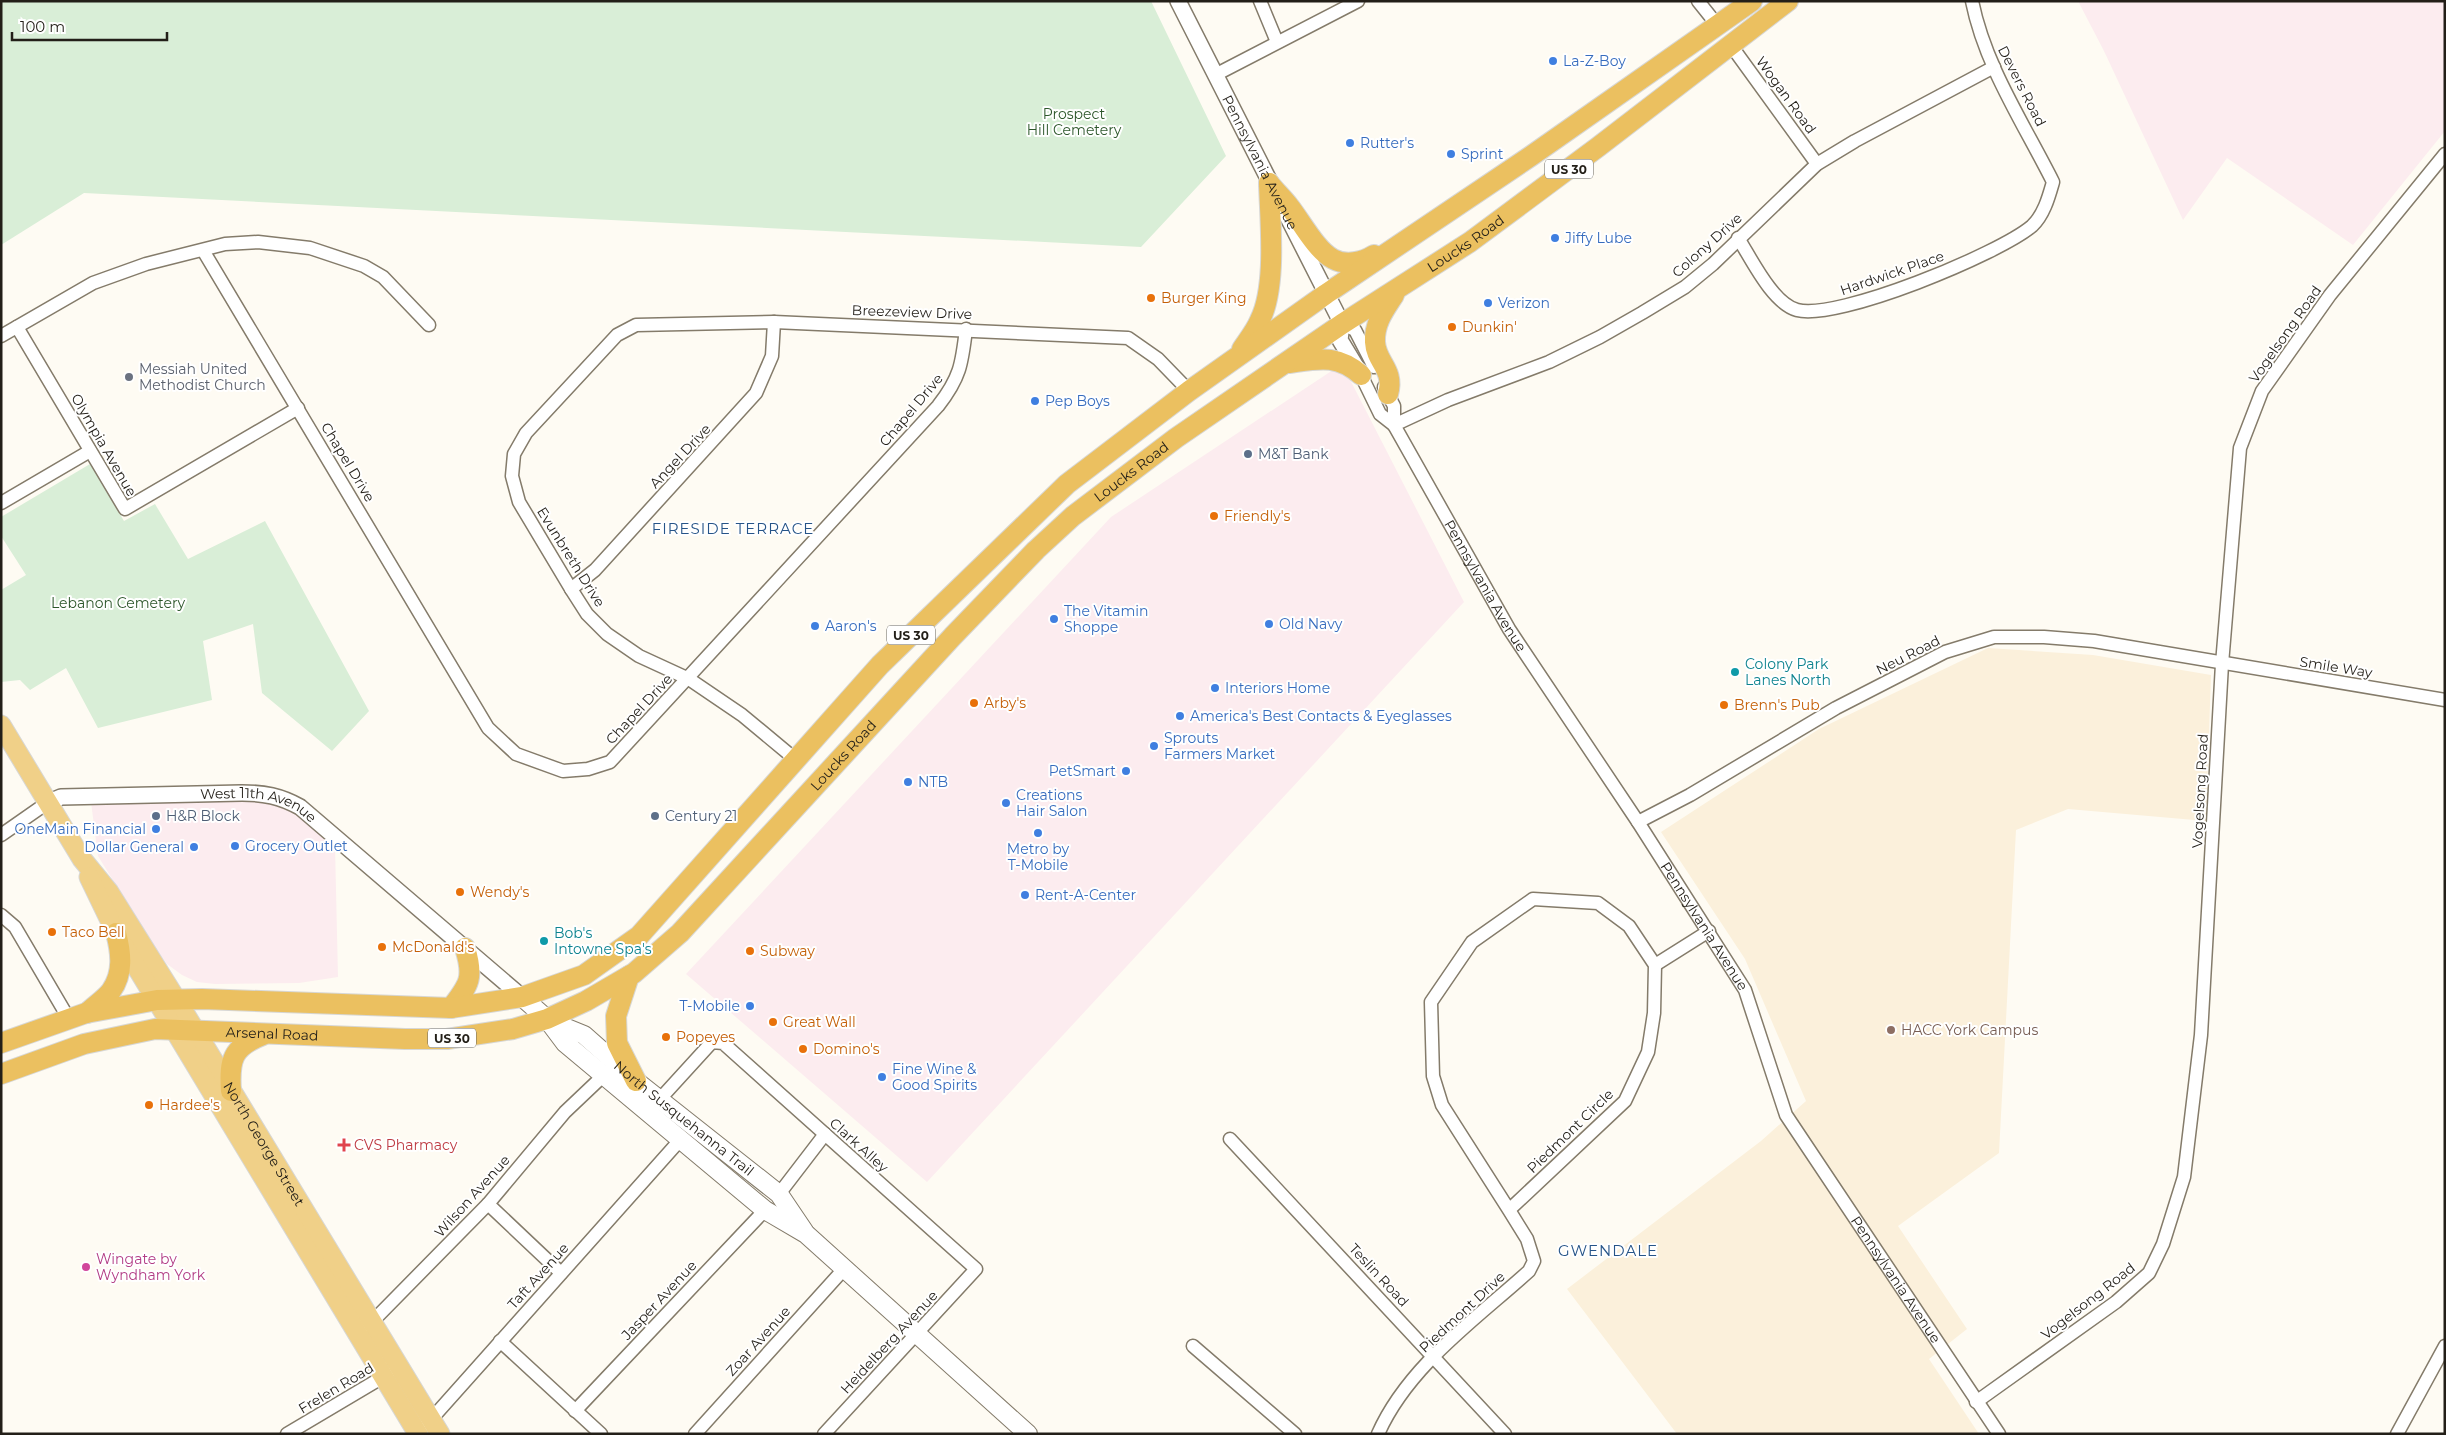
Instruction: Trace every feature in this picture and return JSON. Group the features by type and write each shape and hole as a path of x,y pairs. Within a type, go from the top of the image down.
{"highway":[{"name":"US 30","path":"1,1043 77,1016 166,999 451,1008 522,997 584,975 639,936 880,665 1067,484 1189,391 1326,294 1418,233 1752,1"},
{"name":"Loucks Road","path":"547,1020 586,1001 629,976 680,933 953,636 1036,550 1073,516 1128,473 1342,324 1470,242 1788,1"},
{"path":"1268,183 1289,206 1303,227 1331,258 1338,262 1363,262 1393,243 1418,233"},
{"path":"1236,358 1261,320 1268,294 1271,232 1268,183"},
{"path":"1388,394 1391,382 1375,343 1378,320 1399,288"},
{"path":"1285,364 1315,359 1331,360 1348,364 1361,375"},
{"path":"77,1016 111,991 118,975 122,956 116,933"},
{"path":"451,1008 465,991 470,980 470,966 465,948"},
{"path":"629,976 616,1016 617,1043 636,1081"},
{"name":"Arsenal Road","path":"1,1074 84,1044 143,1030 184,1029 267,1034 447,1039 505,1031 547,1020"},
{"path":"231,1091 230,1070 234,1055 248,1041 267,1034"}],"main road":[{"name":"North George Street","path":"1,725 82,859 109,892 166,999 392,1372 418,1432"},
{"name":"North George Street","path":"82,859 96,897 116,933 166,999"},
{"name":"North Susquehanna Trail","path":"522,997 547,1020 565,1043 765,1210 806,1234 1028,1434"},
{"name":"North Susquehanna Trail","path":"547,1020 584,1035 636,1081 779,1194 806,1234"},
{"name":"North George Street","path":"184,1029 231,1091 365,1327"},
{"name":"North George Street","path":"392,1372 436,1427"}],"street":[{"name":"Pennsylvania Avenue","path":"1178,1 1268,183 1342,324 1340,340 1361,375 1380,414 1394,425 1509,630 1710,931 1745,990 1786,1115 1999,1434"},
{"path":"1260,1 1277,42"},
{"path":"1215,75 1358,1"},
{"path":"1698,1 1718,26"},
{"name":"Devers Road","path":"1972,1 1978,30 1994,67 2054,182"},
{"name":"Wogan Road","path":"1730,44 1817,164"},
{"name":"Colony Drive","path":"1394,425 1448,400 1549,362 1600,337 1685,287 1713,264 1817,164 1855,141 1994,67"},
{"name":"Vogelsong Road","path":"1976,1402 2116,1302 2149,1273 2163,1244 2184,1176 2200,1044 2208,936 2222,664 2240,448 2249,419 2262,391 2330,295 2445,154"},
{"name":"Hardwick Place","path":"1738,238 1775,295 1786,306 1805,312 1828,310 1934,278 2014,240 2034,224 2048,202 2054,182"},
{"path":"1,336 93,283 146,264 204,252 225,244 258,242 310,248 364,266 383,277 429,325"},
{"name":"Chapel Drive","path":"204,252 488,728 516,754 563,771 588,769 610,762 689,679 938,406 954,386 963,360 966,330"},
{"name":"Breezeview Drive","path":"617,335 636,325 774,322 1128,338 1158,359 1189,391"},
{"name":"Angel Drive","path":"570,589 595,570 756,393 772,356 774,322"},
{"name":"Pennsylvania Avenue","path":"1342,324 1355,330 1388,394 1394,406 1394,425"},
{"name":"Olympia Avenue","path":"17,327 125,510 298,408"},
{"name":"Evunbreth Drive","path":"617,335 526,433 514,454 512,476 519,502 570,589 587,614 607,634 639,656 689,679 742,715 795,759"},
{"path":"1,503 90,451"},
{"name":"Neu Road","path":"1638,822 1690,795 1836,708 1945,652 1994,637 2044,637 2094,641 2222,664"},
{"name":"Smile Way","path":"2222,664 2445,700"},
{"name":"West 11th Avenue","path":"47,803 61,797 234,793 266,793 284,798 300,807 522,997"},
{"path":"1,835 47,803"},
{"path":"1509,1210 1442,1106 1433,1076 1431,1002 1472,942 1532,899 1598,902 1629,926 1655,965 1710,931"},
{"path":"1,915 15,927 77,1016"},
{"name":"Piedmont Circle","path":"1509,1210 1625,1101 1648,1052 1654,1013 1655,965"},
{"name":"Clark Alley","path":"660,1099 712,1042 723,1043 976,1269"},
{"name":"Wilson Avenue","path":"365,1327 488,1204 565,1112 604,1075"},
{"path":"779,1194 825,1134"},
{"name":"Taft Avenue","path":"418,1432 436,1427 500,1341 681,1139"},
{"name":"Teslin Road","path":"1230,1139 1505,1434"},
{"path":"488,1204 561,1273"},
{"name":"Jasper Avenue","path":"574,1411 765,1210"},
{"name":"Piedmont Drive","path":"1378,1434 1409,1385 1434,1356 1529,1271 1534,1261 1532,1252 1528,1240 1509,1210"},
{"name":"Zoar Avenue","path":"695,1434 844,1269"},
{"name":"Heidelberg Avenue","path":"824,1434 976,1269"},
{"path":"500,1341 601,1434"},
{"path":"1193,1346 1295,1434"},
{"path":"2398,1434 2445,1346"},
{"name":"Frelen Road","path":"287,1434 392,1372"}],"shaded area":[{"path":"2078,1 2445,1 2445,131 2353,245 2227,158 2183,220 2104,51"},
{"path":"1342,364 1464,602 927,1182 686,974 1111,517"},
{"name":"HACC York Campus","path":"1988,648 2093,655 2211,675 2206,821 2068,809 2016,830 1999,1153 1898,1226 1967,1329 1929,1359 1979,1434 1677,1434 1567,1289 1761,1141 1806,1101 1745,959 1661,832 1819,729"},
{"path":"268,800 289,808 335,846 338,977 299,983 215,984 197,982 182,975 167,964 153,945 98,856 91,802"}],"green space":[{"name":"Prospect Hill Cemetery","path":"1,1 1151,1 1226,156 1141,247 84,193 1,245"},
{"name":"Lebanon Cemetery","path":"90,464 124,521 155,504 188,559 265,521 369,711 332,751 262,693 253,624 203,641 212,700 98,728 66,668 30,690 20,680 1,682 1,590 26,575 1,536 1,517"}],"place":[{"name":"La-Z-Boy","path":"1553,61"},
{"name":"Rutter's","path":"1350,143"},
{"name":"Sprint","path":"1451,154"},
{"name":"Jiffy Lube","path":"1555,238"},
{"name":"Burger King","path":"1151,298"},
{"name":"Verizon","path":"1488,303"},
{"name":"Dunkin'","path":"1452,327"},
{"name":"Messiah United Methodist Church","path":"129,377"},
{"name":"Pep Boys","path":"1035,401"},
{"name":"M&T Bank","path":"1248,454"},
{"name":"Friendly's","path":"1214,516"},
{"name":"The Vitamin Shoppe","path":"1054,619"},
{"name":"Old Navy","path":"1269,624"},
{"name":"Aaron's","path":"815,626"},
{"name":"Colony Park Lanes North","path":"1735,672"},
{"name":"Interiors Home","path":"1215,688"},
{"name":"Arby's","path":"974,703"},
{"name":"Brenn's Pub","path":"1724,705"},
{"name":"America's Best Contacts & Eyeglasses","path":"1180,716"},
{"name":"Sprouts Farmers Market","path":"1154,746"},
{"name":"PetSmart","path":"1126,771"},
{"name":"NTB","path":"908,782"},
{"name":"Creations Hair Salon","path":"1006,803"},
{"name":"H&R Block","path":"156,816"},
{"name":"Century 21","path":"655,816"},
{"name":"OneMain Financial","path":"156,829"},
{"name":"Metro by T-Mobile","path":"1038,833"},
{"name":"Grocery Outlet","path":"235,846"},
{"name":"Dollar General","path":"194,847"},
{"name":"Wendy's","path":"460,892"},
{"name":"Rent-A-Center","path":"1025,895"},
{"name":"Taco Bell","path":"52,932"},
{"name":"Bob's Intowne Spa's","path":"544,941"},
{"name":"McDonald's","path":"382,947"},
{"name":"Subway","path":"750,951"},
{"name":"T-Mobile","path":"750,1006"},
{"name":"Great Wall","path":"773,1022"},
{"name":"HACC York Campus","path":"1891,1030"},
{"name":"Popeyes","path":"666,1037"},
{"name":"Domino's","path":"803,1049"},
{"name":"Fine Wine & Good Spirits","path":"882,1077"},
{"name":"Hardee's","path":"149,1105"},
{"name":"CVS Pharmacy","path":"344,1145"},
{"name":"Wingate by Wyndham York","path":"86,1267"}],"district":[{"name":"FIRESIDE TERRACE","path":"733,528"},
{"name":"GWENDALE","path":"1608,1250"}]}
